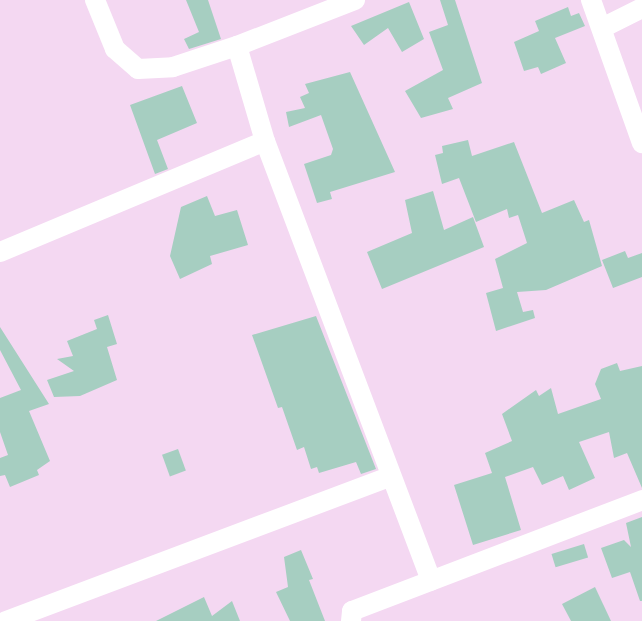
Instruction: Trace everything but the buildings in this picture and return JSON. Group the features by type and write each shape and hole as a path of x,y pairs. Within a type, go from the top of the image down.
{"street":[{"path":"94,0 115,50 138,69 173,67 237,46 355,0"},
{"path":"591,0 604,27 642,143"},
{"path":"604,27 642,8"},
{"path":"237,46 265,141 431,581"},
{"path":"0,252 265,141"},
{"path":"6,621 391,476"},
{"path":"351,621 352,611 642,500"}]}
